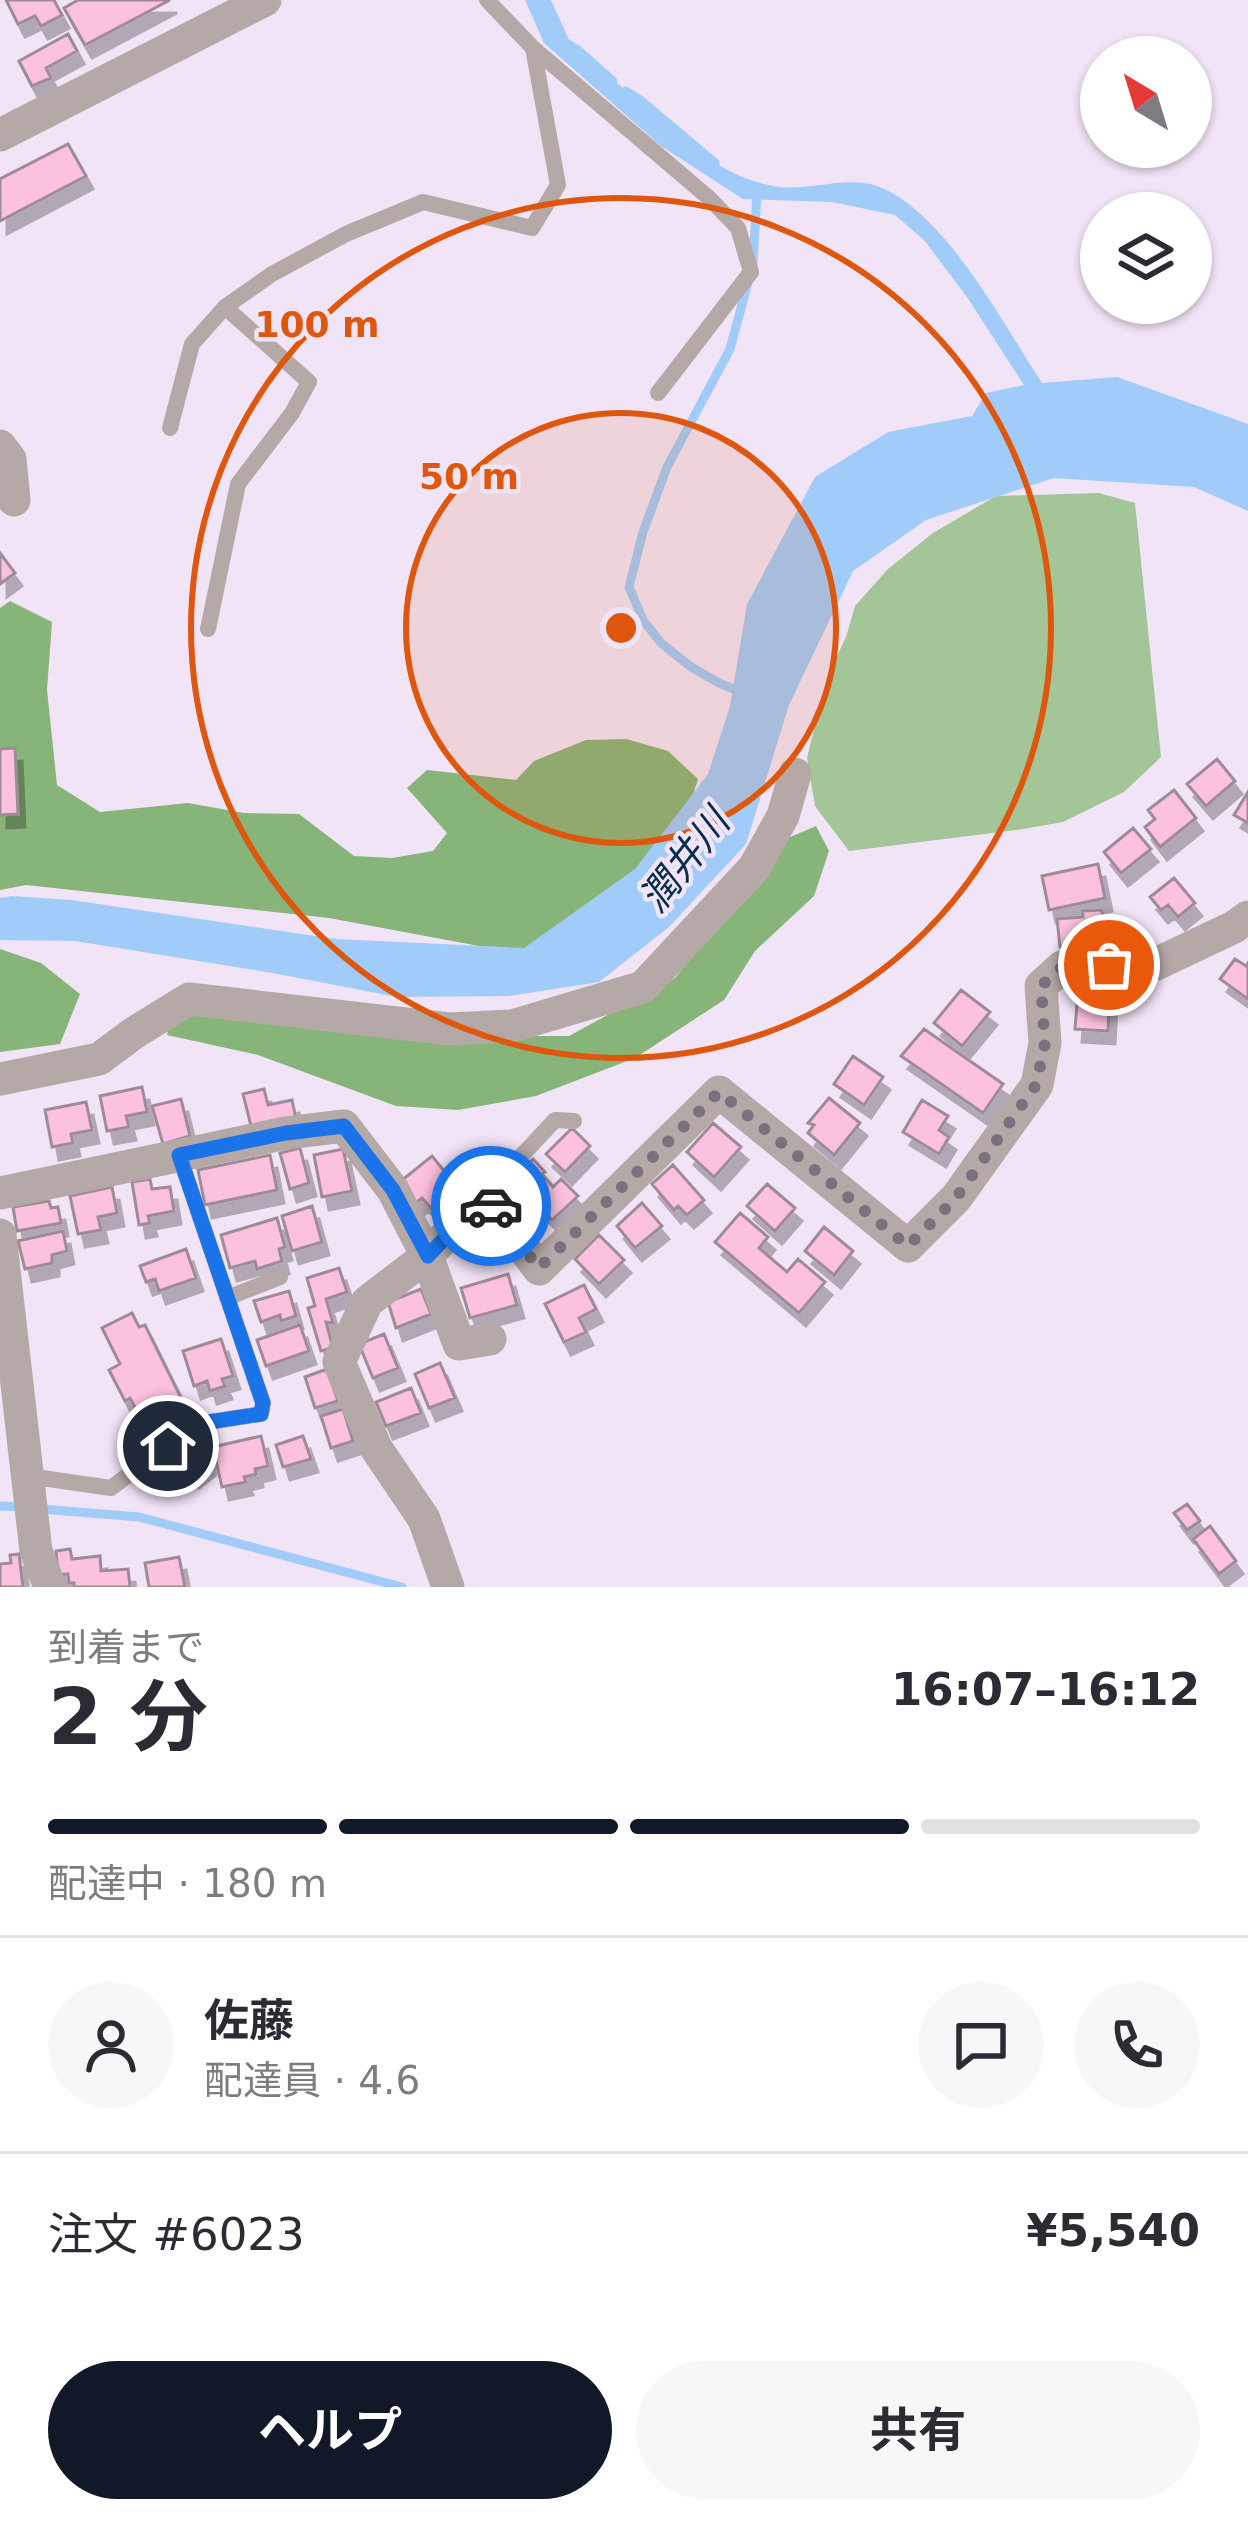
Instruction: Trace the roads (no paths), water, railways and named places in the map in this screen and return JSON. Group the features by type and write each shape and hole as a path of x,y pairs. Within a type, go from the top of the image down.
{"street":[{"path":"0,135 266,0"},
{"path":"0,446 10,459 14,500"},
{"path":"0,1079 99,1059 189,999 449,1029 512,1026 643,987 754,868 783,816 795,775"},
{"path":"447,1583 424,1519 376,1448 339,1362 367,1302 428,1256 484,1196 539,1268 719,1092 908,1246 956,1198 1036,1085 1045,1043 1041,986 1062,967 1156,964 1248,916"},
{"path":"0,1193 286,1133 344,1126 393,1190 428,1256 459,1344 490,1339"},
{"path":"0,1235 36,1551 50,1587"}],"lane":[{"path":"487,0 533,47 738,228 751,272 658,393"},
{"path":"170,428 192,344 225,308 272,274 346,234 423,202 532,228 558,185 533,47"},
{"path":"208,629 238,484 309,382 225,308"},
{"path":"484,1196 555,1120 574,1121"},
{"path":"28,1476 111,1488 196,1424 261,1414 263,1403 179,1155"},
{"path":"227,1298 280,1277"}],"water":[{"name":"潤井川","path":"525,0 546,0 570,48 730,171 773,186 869,184 906,202 951,246 1042,383 1117,377 1248,424 1248,511 1194,487 1054,478 926,520 853,571 789,705 746,844 669,927 599,982 509,996 397,997 75,941 0,940 0,898 12,896 71,900 336,939 524,948 635,869 708,774 730,706 747,604 815,477 888,432 972,416 986,393 1024,385 924,240 895,215 832,202 743,199 661,146 544,43"}],"waterway":[{"path":"546,0 565,42 613,81"},
{"path":"626,91 715,163"},
{"path":"753,264 757,192"},
{"path":"744,693 691,667 661,643 643,620 629,587 667,467 730,349 747,286"},
{"path":"0,1506 25,1507"},
{"path":"41,1509 139,1517 402,1587"}]}
